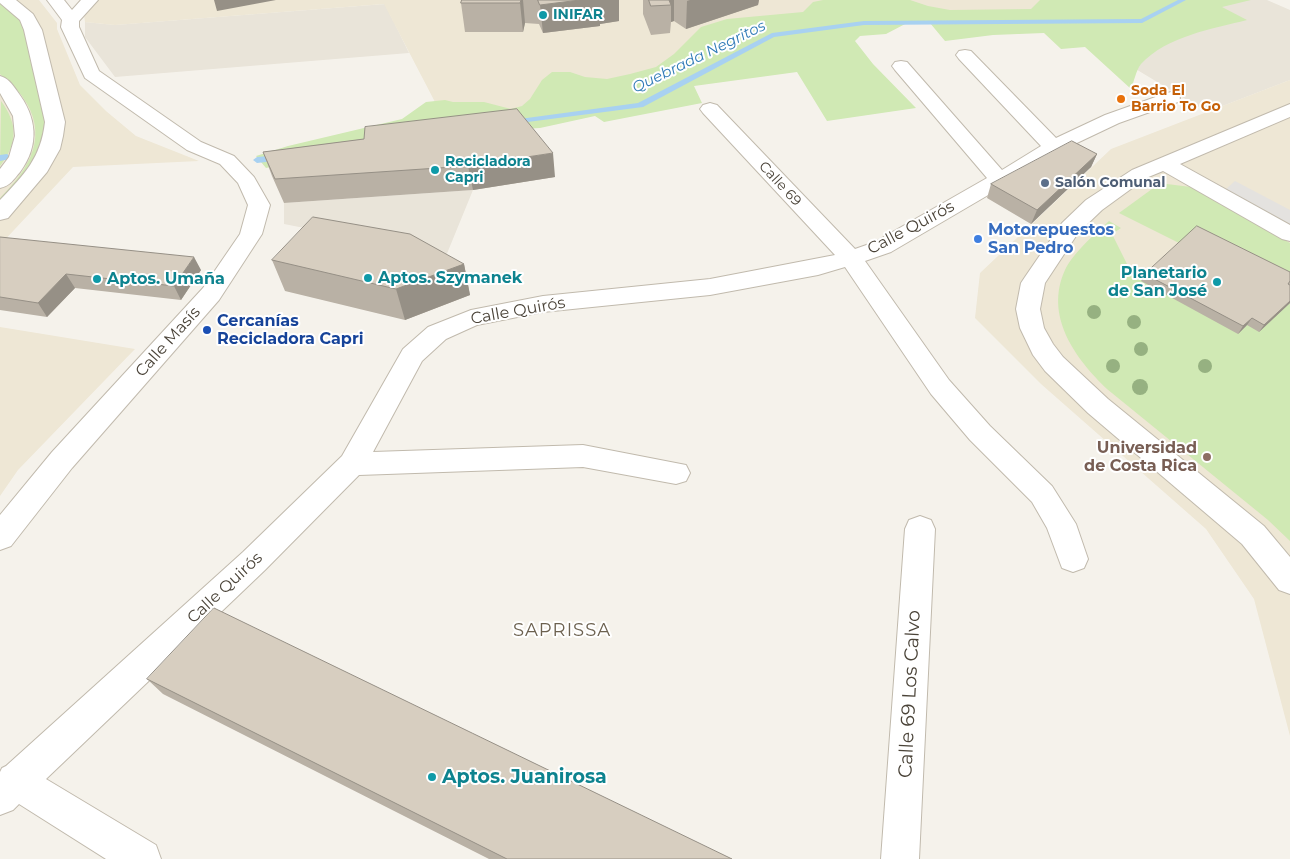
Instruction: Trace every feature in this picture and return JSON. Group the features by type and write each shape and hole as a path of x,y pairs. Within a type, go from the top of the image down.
{"street":[{"path":"0,213 48,158 55,132 55,122 33,30 27,18 6,0"},
{"name":"Calle Masís","path":"0,537 62,460 211,294 251,234 259,205 247,181 228,160 194,146 128,102 91,74 70,27 71,20 55,0"},
{"path":"71,20 90,0"},
{"path":"965,55 1053,147"},
{"path":"901,66 1000,180"},
{"path":"0,82 13,96 23,114 26,134 20,157 0,182"},
{"name":"Calle Quirós","path":"8,789 254,561 352,464 412,355 437,333 471,318 543,304 710,287 818,267 851,258 883,247 1000,180 1053,147 1112,120 1171,98"},
{"name":"Calle 69","path":"710,109 851,258 940,386 980,433 1042,494 1061,524 1073,559"},
{"path":"1290,110 1163,162 1139,174 1094,205 1070,228 1033,283 1028,309 1032,328 1042,349 1071,382 1253,535 1290,580"},
{"path":"1163,162 1290,234"},
{"path":"352,464 583,456 676,473"},
{"name":"Calle 69 Los Calvo","path":"900,859 920,529"},
{"path":"8,789 142,859"}],"shaded area":[{"path":"0,0 39,0 57,23 57,29 80,85 106,111 136,136 199,161 73,167 0,245"},
{"path":"99,0 1183,0 1142,21 864,23 640,105 448,127 384,4 115,25 85,22 84,15"},
{"path":"1204,0 1267,0 1290,10 1290,80 1207,112 1076,33"},
{"path":"385,4 409,53 115,77 85,37 85,22 115,25"},
{"name":"Universidad de Costa Rica","path":"1290,80 1290,736 1254,599 1206,529 1041,384 975,318 980,273 1111,149"},
{"path":"1235,181 1290,210 1290,234 1225,190"},
{"path":"473,190 446,256 284,224 284,203"},
{"path":"0,327 135,349 18,470 0,496"}],"green space":[{"path":"823,0 910,0 950,10 1031,9 1040,0 1251,0 1222,7 1247,20 1205,30 1177,40 1152,54 1139,67 1131,89 1085,47 1061,49 1044,33 993,35 945,41 930,23 907,23 886,34 860,36 855,41 873,64 916,108 827,121 797,72 694,86 702,103 604,122 595,116 540,128 467,132 358,148 266,168 256,156 288,146 402,119 426,102 445,100 453,102 484,102 511,109 522,106 530,99 542,80 552,72 570,72 585,77 607,79 630,74 656,67 674,54 701,27 727,19 803,12 813,2"},
{"path":"0,2 17,16 23,26 46,132 44,152 0,205 0,198 11,187 28,163 33,150 35,124 30,110 20,93 0,74"},
{"path":"1,101 11,118 14,134 10,149 0,166"},
{"path":"1167,184 1191,187 1290,243 1290,281 1181,244 1119,213 1152,189"},
{"path":"1109,221 1121,228 1112,234 1131,272 1144,278 1142,281 1238,333 1247,325 1290,303 1290,541 1268,520 1107,389 1074,350 1061,320 1058,304 1059,287 1065,270 1073,257"}],"building":[{"path":"462,0 521,0 520,3 461,3"},
{"path":"538,0 580,0 540,5"},
{"path":"649,0 669,0 671,5 651,6"},
{"path":"517,109 553,153 468,166 275,179 263,152 364,139 365,127"},
{"name":"Salón Comunal","path":"1072,141 1097,154 1037,210 991,184"},
{"path":"313,217 410,234 464,264 396,289 272,260"},
{"name":"Planetario de San José","path":"1197,226 1290,272 1288,284 1290,285 1290,301 1264,325 1252,318 1243,326 1145,274"},
{"name":"Aptos. Umaña","path":"0,237 194,257 174,286 66,274 38,303 0,297"},
{"name":"Aptos. Juanirosa","path":"214,608 732,859 507,859 147,679"}],"waterway":[{"name":"Quebrada Negritos","path":"512,122 640,105 772,35 864,23 1142,21 1183,0"},
{"name":"Quebrada Negritos","path":"0,158 7,157"},
{"name":"Quebrada Negritos","path":"257,160 281,158"}],"place":[{"name":"INIFAR","path":"543,15"},
{"name":"Soda El Barrio To Go","path":"1121,99"},
{"name":"Recicladora Capri","path":"435,170"},
{"name":"Salón Comunal","path":"1045,183"},
{"name":"Motorepuestos San Pedro","path":"978,239"},
{"name":"Aptos. Szymanek","path":"368,278"},
{"name":"Aptos. Umaña","path":"97,279"},
{"name":"Planetario de San José","path":"1217,282"},
{"name":"Cercanías Recicladora Capri","path":"207,330"},
{"name":"Universidad de Costa Rica","path":"1207,457"},
{"name":"Aptos. Juanirosa","path":"432,777"}],"district":[{"name":"SAPRISSA","path":"562,631"}]}
